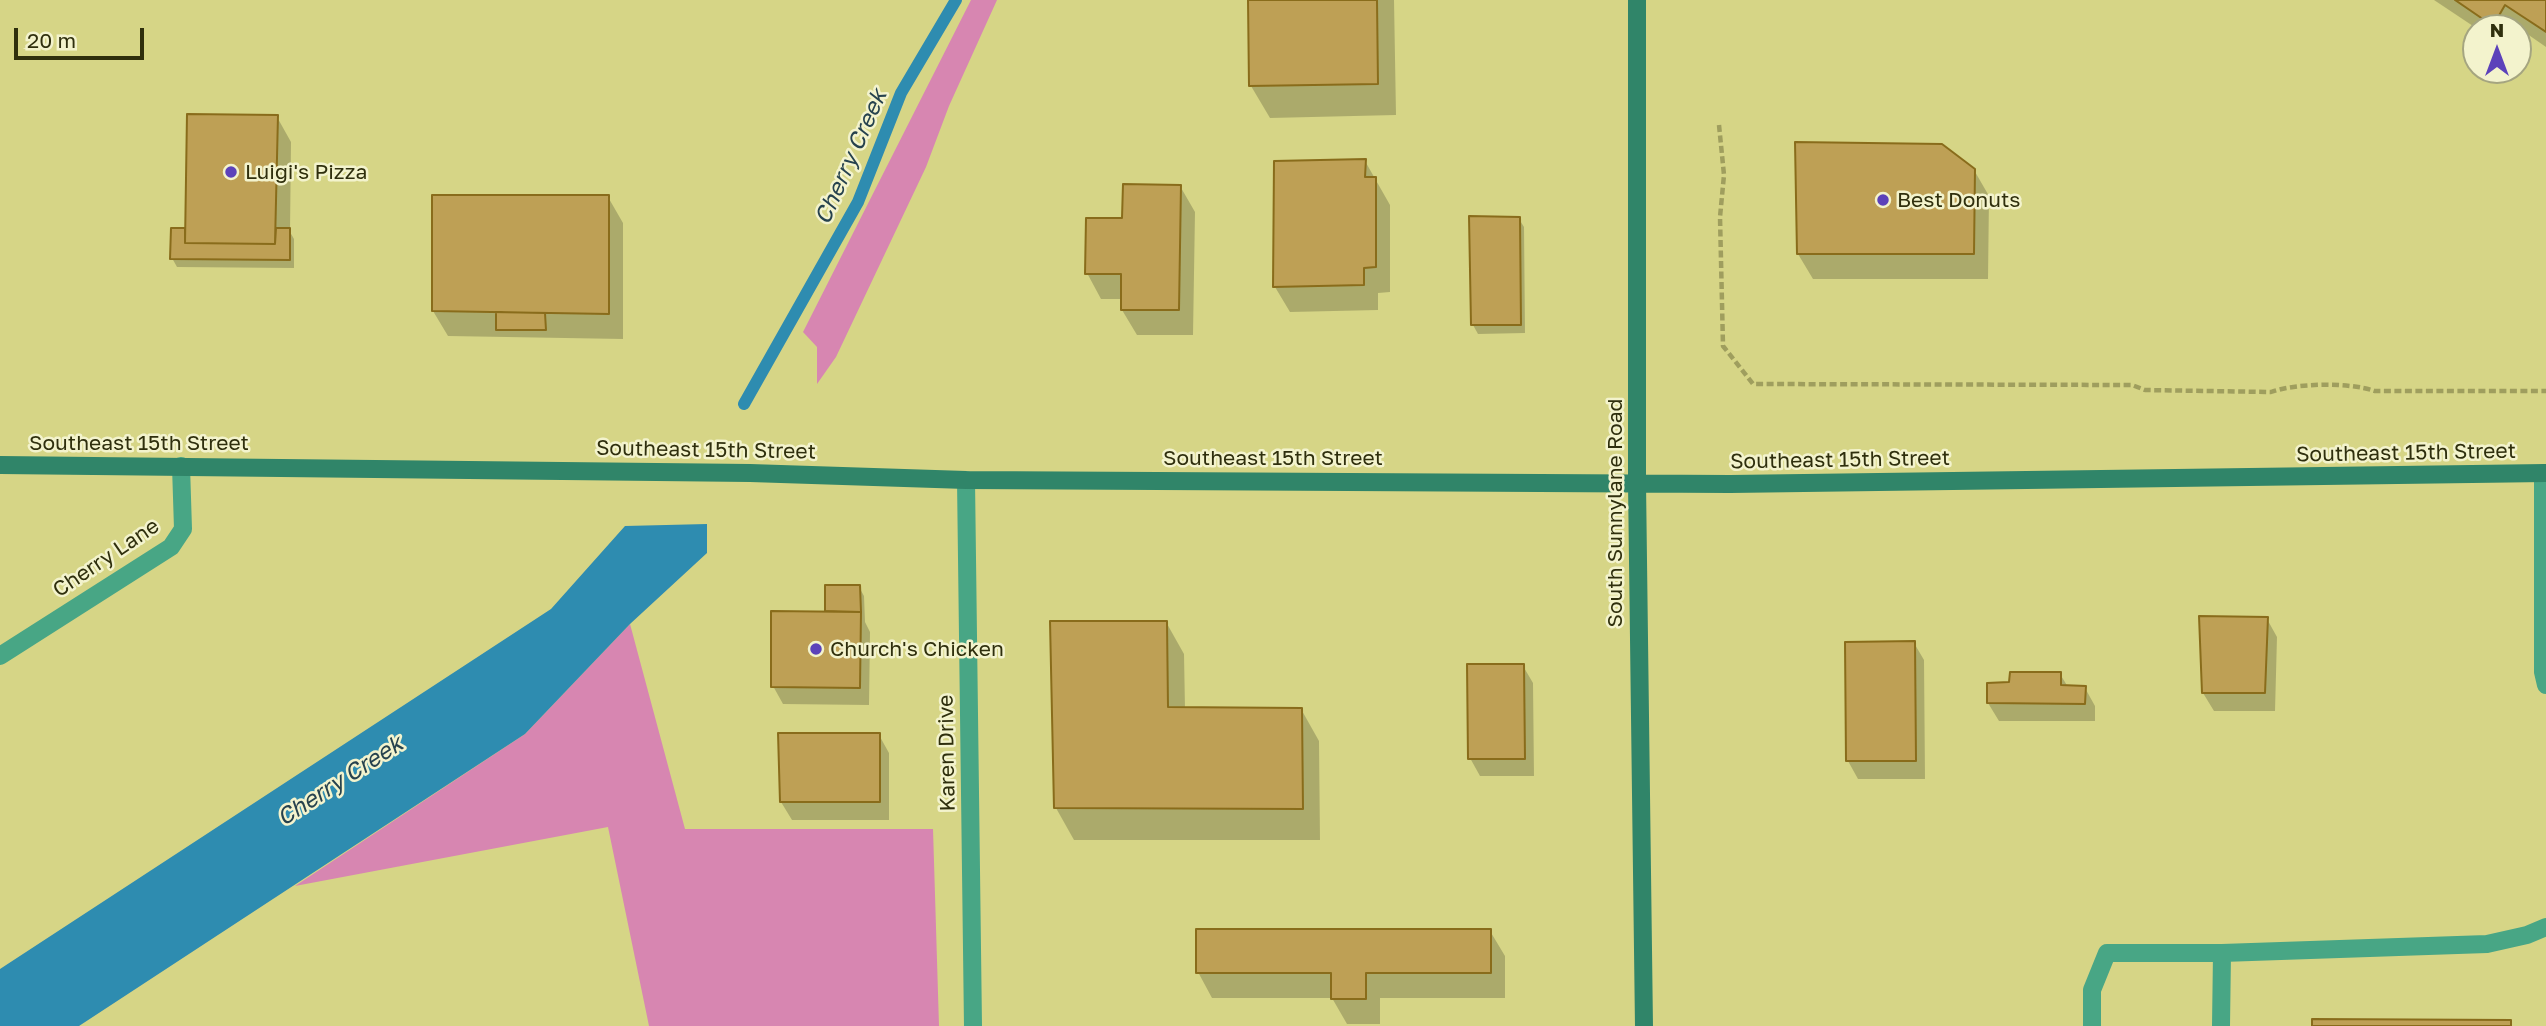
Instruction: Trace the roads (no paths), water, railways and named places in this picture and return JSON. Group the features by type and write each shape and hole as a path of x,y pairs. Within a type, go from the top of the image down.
{"main road":[{"name":"South Sunnylane Road","path":"1636,0 1637,483 1644,1026"},
{"name":"Southeast 15th Street","path":"0,465 750,473 966,480 1637,483 2171,480 2544,473"}],"street":[{"name":"Cherry Lane","path":"0,656 171,547 183,529 181,466"},
{"path":"2544,473 2543,672 2546,685"},
{"name":"Karen Drive","path":"966,480 973,1026"},
{"path":"2092,1026 2092,990 2106,953 2222,953 2487,944 2527,935 2546,927"},
{"path":"2221,1026 2222,953"}],"water":[{"path":"707,524 707,553 630,624 525,734 79,1026 0,1026 0,969 551,609 625,526"}],"waterway":[{"name":"Cherry Creek","path":"744,404 858,202 901,93 956,0"}],"place":[{"name":"Luigi's Pizza","path":"231,172"},
{"name":"Best Donuts","path":"1883,200"},
{"name":"Church's Chicken","path":"816,649"}]}
